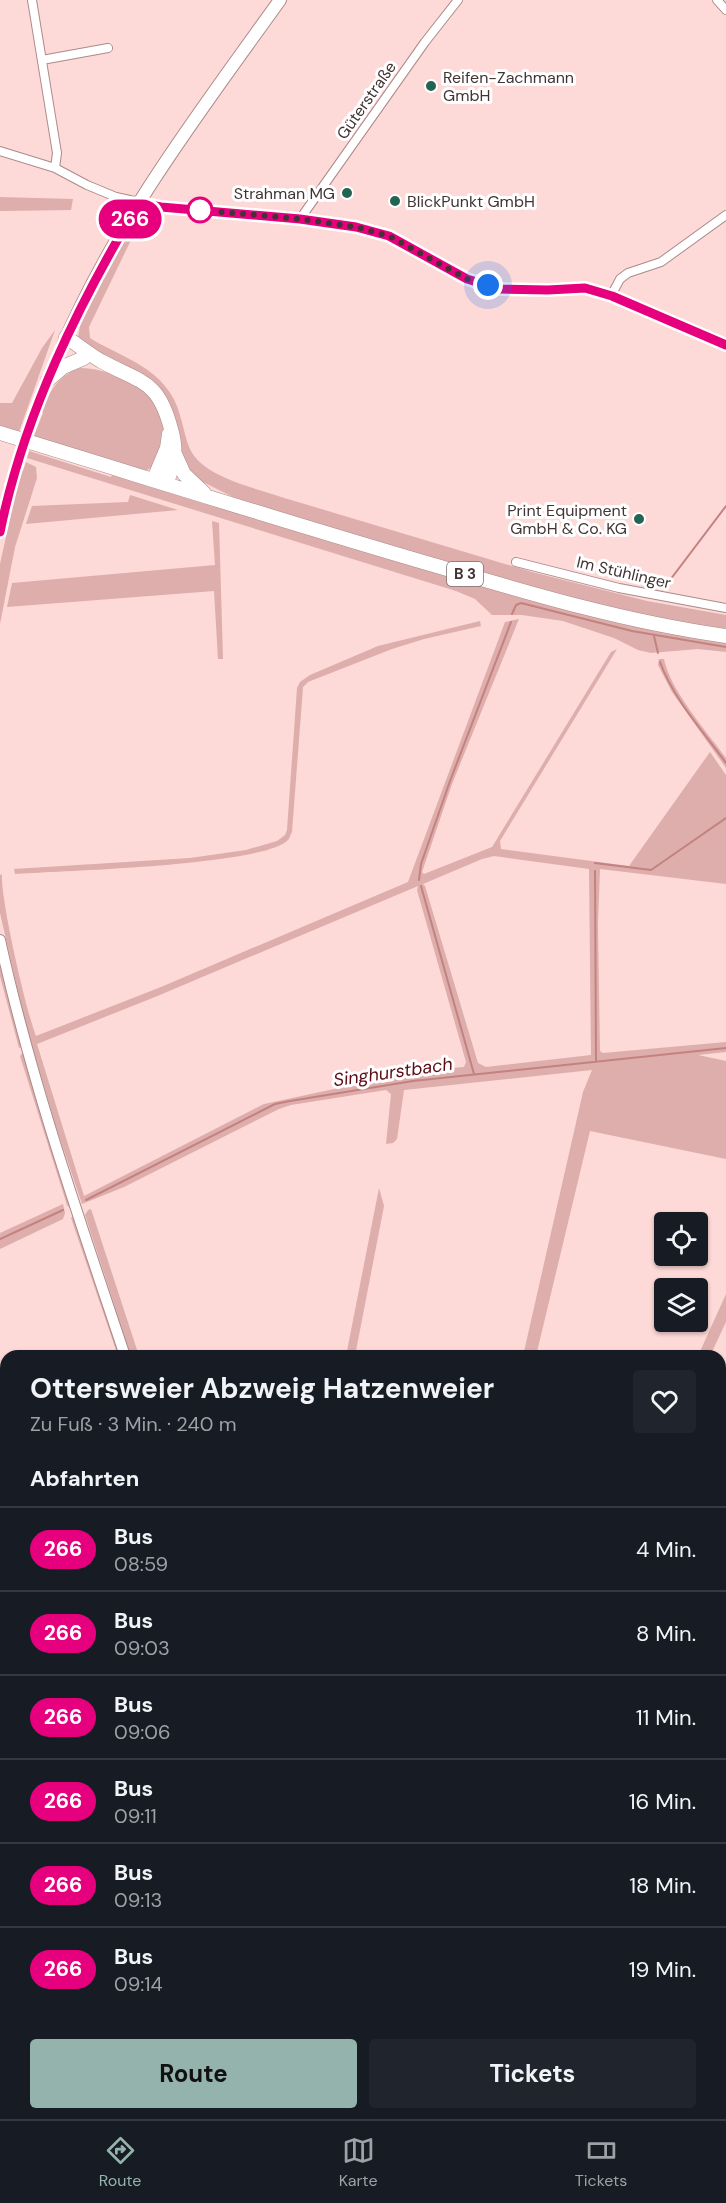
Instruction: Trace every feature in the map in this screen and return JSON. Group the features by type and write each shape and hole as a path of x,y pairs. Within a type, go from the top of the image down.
{"main road":[{"path":"65,341 104,262 139,203 280,0"},
{"path":"65,341 70,352 84,358 102,361"},
{"path":"65,341 143,381 155,392 164,407 175,454 174,463 160,481"},
{"path":"48,380 63,367 84,358"},
{"path":"160,481 170,426"},
{"name":"B 3","path":"0,433 574,606 686,630 726,636"},
{"path":"175,454 190,481 208,497"}],"street":[{"path":"32,0 57,153 55,168"},
{"name":"Güterstraße","path":"300,219 425,42 458,0"},
{"path":"717,0 726,10"},
{"path":"42,60 108,48"},
{"path":"0,151 55,168 116,197 139,203 161,207 300,219 356,227 389,236 467,279 500,289 585,288 612,296 726,345"},
{"path":"612,296 620,279 628,273 661,262 726,215"},
{"path":"0,532 15,470 35,412 65,341"},
{"name":"Im Stühlinger","path":"516,562 619,588 726,608"},
{"path":"0,940 43,1105 123,1350"}],"shaded area":[{"path":"0,197 73,199 71,210 0,211"},
{"path":"146,209 152,212 131,240 89,327 90,338 139,364 164,385 177,406 193,455 202,464 227,479 256,489 532,572 647,601 726,615 726,631 603,607 481,575 239,500 195,478 184,461 173,414 78,337 80,326 119,247"},
{"path":"55,330 19,432 0,426 0,403 12,403 42,348"},
{"path":"80,368 104,371 127,380 154,403 162,419 165,434 163,445 153,467 138,470 33,438 43,413 40,412 51,392 66,375"},
{"path":"29,451 111,477 112,475 236,511 726,641 726,652 698,649 651,653 563,621 522,615 492,615 475,599 456,591 27,458"},
{"path":"26,462 36,467 37,478 15,547 0,624 0,564 21,470 23,471"},
{"path":"130,495 178,510 26,524 32,506 128,502"},
{"path":"212,521 219,523 223,659 218,659 214,591 7,607 12,583 215,565"},
{"path":"519,619 452,784 422,872 424,874 492,847 611,652 617,649 500,841 501,849 629,866 710,752 726,775 726,884 600,869 598,925 600,1051 603,1053 726,1042 726,1052 698,1055 726,1061 726,1159 590,1131 537,1350 524,1350 583,1092 592,1070 404,1090 397,1139 393,1143 386,1144 391,1094 386,1090 291,1105 124,1187 82,1204 56,1127 24,1018 0,913 0,875 2,874 5,905 15,954 36,1036 161,987 408,882 505,622","holes":["494,856 589,869 591,1055 486,1067 478,1063 423,884","418,886 417,890 466,1062 464,1067 423,1070 264,1104 84,1196 37,1044"]},
{"path":"480,621 481,626 392,649 308,682 303,687 292,832 288,840 271,849 202,861 159,866 15,874 14,869 190,858 246,850 277,841 285,835 287,830 297,688 300,682 310,675 378,646"},
{"path":"659,659 664,659 681,697 726,758 726,768 672,692 658,665"},
{"path":"0,951 21,1047 19,1048 0,976"},
{"path":"23,1052 72,1211 67,1205 20,1056"},
{"path":"379,1188 384,1206 356,1350 347,1350"},
{"path":"63,1204 65,1213 63,1219 0,1249 0,1233"},
{"path":"91,1209 137,1350 129,1350 85,1215"},
{"path":"73,1216 121,1350 116,1350 71,1218"},
{"path":"726,1294 726,1322 713,1350 701,1350"}],"waterway":[{"path":"664,588 726,506"},
{"path":"512,614 516,605 521,603 632,631 726,647"},
{"path":"419,880 421,864 450,781 511,622"},
{"path":"654,636 658,653"},
{"path":"660,662 681,702 726,763"},
{"path":"595,863 651,870 726,818"},
{"path":"595,871 596,1060"},
{"path":"421,886 474,1074"},
{"name":"Singhurstbach","path":"86,1200 275,1104 413,1081 726,1048"},
{"name":"Singhurstbach","path":"0,1239 63,1210"}],"bus line":[{"name":"266","path":"0,532 15,470 55,362 92,284 139,203 161,207 331,222 356,227 389,236 476,282 500,289 585,288 612,296 726,345"}],"place":[{"name":"Reifen-Zachmann GmbH","path":"431,86"},
{"name":"Strahman MG","path":"347,193"},
{"name":"BlickPunkt GmbH","path":"395,201"},
{"name":"Print Equipment GmbH & Co. KG","path":"639,519"}],"route":[{"path":"200,210 331,222 356,227 389,236 467,279 488,285"}]}
